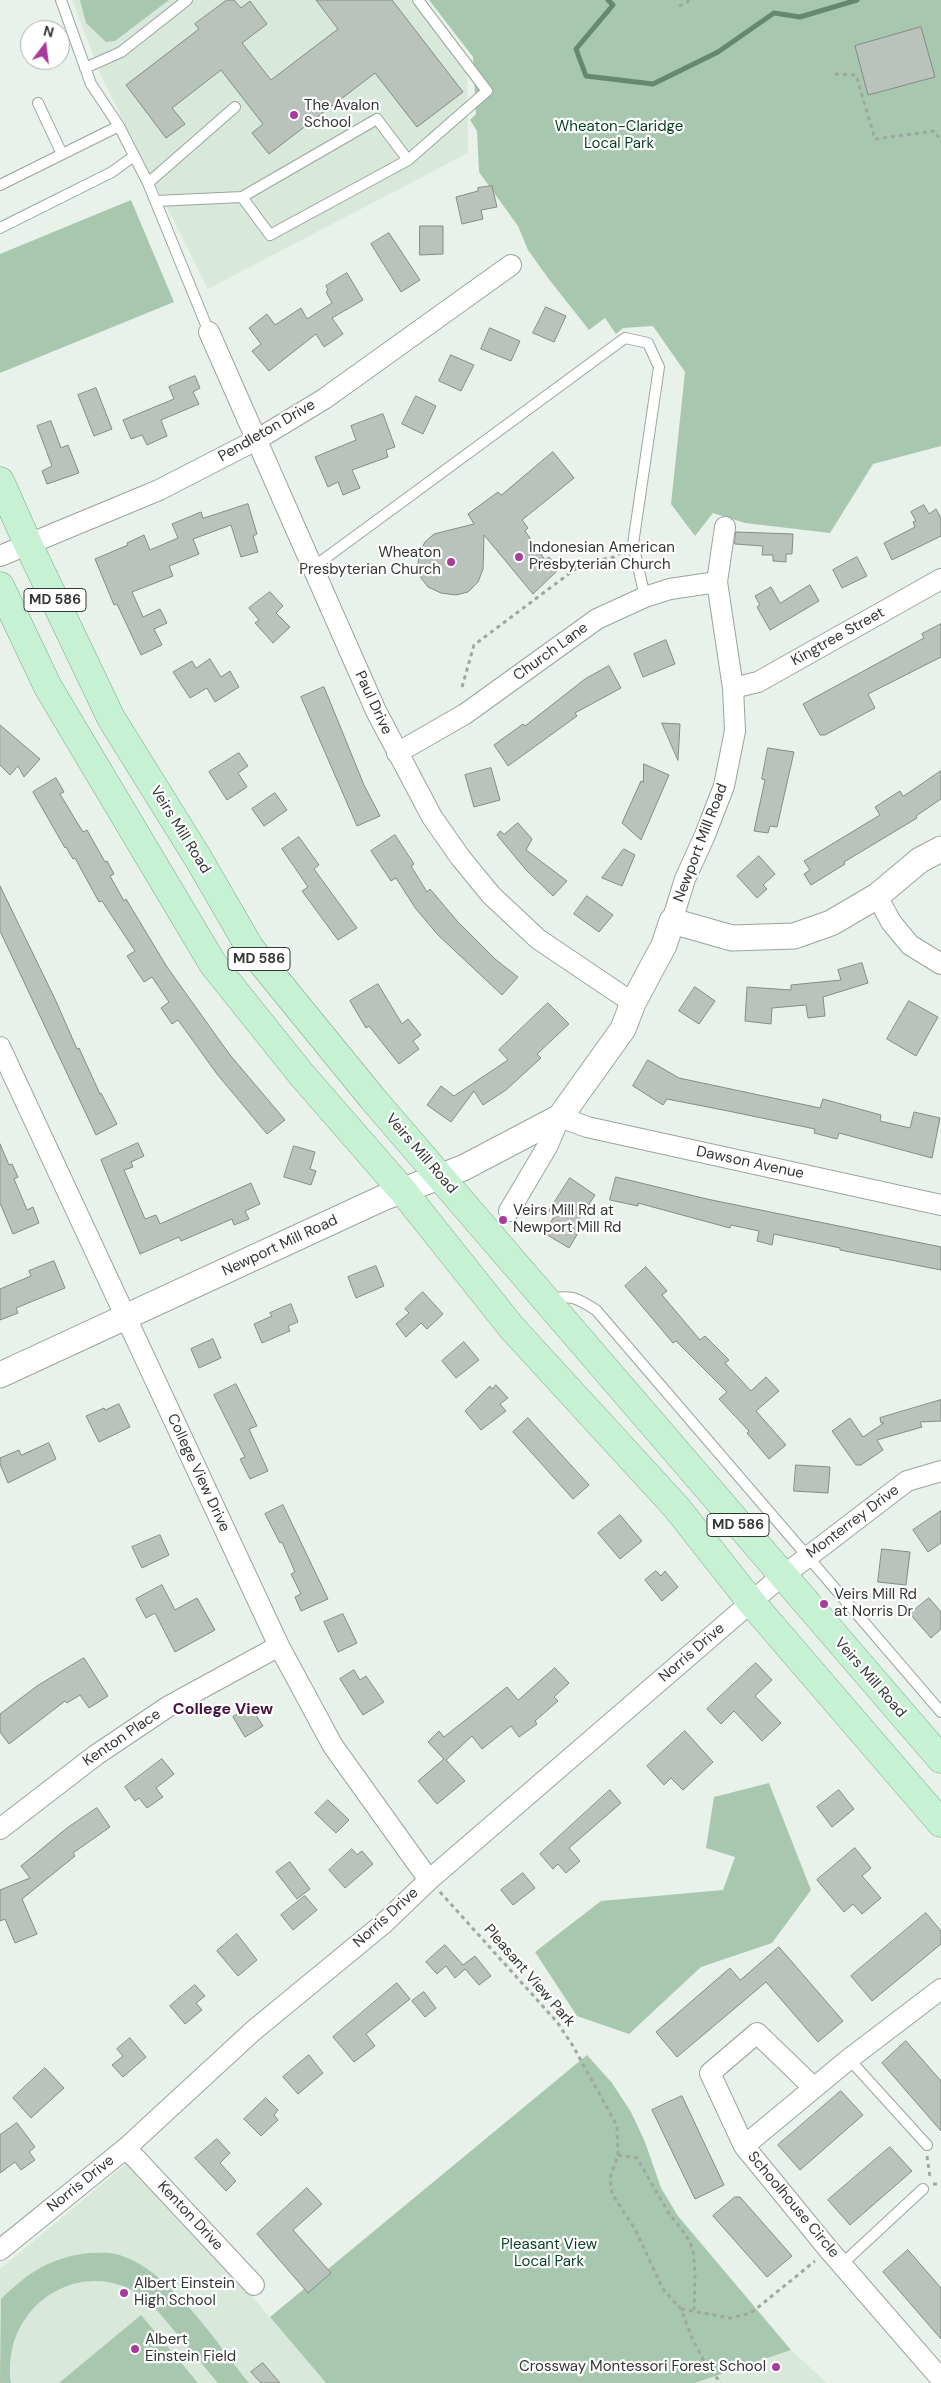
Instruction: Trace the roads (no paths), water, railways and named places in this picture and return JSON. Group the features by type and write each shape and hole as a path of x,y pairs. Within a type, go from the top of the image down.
{"main road":[{"name":"Veirs Mill Road","path":"0,481 111,718 198,858 250,948 373,1099 547,1300 768,1588 941,1823"},
{"name":"Veirs Mill Road","path":"0,586 48,687 212,964 301,1074 402,1190 512,1328 677,1508 768,1588 941,1759"}],"street":[{"name":"Pendleton Drive","path":"0,556 159,490 258,439 324,399 512,265"},
{"name":"Paul Drive","path":"209,332 258,439 312,568 376,711 432,817 460,857 491,895 538,939 633,1003"},
{"name":"Newport Mill Road","path":"509,1211 547,1147 560,1117 622,1029 633,1003 664,945 685,879 724,786 735,731 733,688 717,582 725,527"},
{"name":"Kingtree Street","path":"733,688 758,682 941,579"},
{"name":"Church Lane","path":"397,752 465,714 597,619 645,597 670,589 717,582"},
{"path":"672,922 732,938 794,936 831,924 876,896 920,860 941,848"},
{"path":"876,896 891,922 910,945 941,964"},
{"name":"College View Drive","path":"0,1047 279,1646 333,1746 429,1880"},
{"name":"Newport Mill Road","path":"0,1375 402,1190 463,1168 560,1117"},
{"name":"Dawson Avenue","path":"560,1117 586,1127 941,1205"},
{"name":"Monterrey Drive","path":"768,1588 907,1481 941,1471"},
{"name":"Norris Drive","path":"0,2250 126,2148 253,2031 383,1924 429,1880 768,1588"},
{"name":"Kenton Place","path":"0,1829 89,1760 169,1706 279,1646"},
{"name":"Schoolhouse Circle","path":"744,2146 849,2059 941,1989"},
{"name":"Schoolhouse Circle","path":"814,2088 757,2033 710,2073 744,2146 835,2257 941,2379"},
{"name":"Kenton Drive","path":"126,2148 254,2285"}],"lane":[{"path":"61,0 91,84 119,126 148,182 209,332"},
{"path":"85,68 121,52 187,0"},
{"path":"242,196 270,235 408,160 487,91 418,0"},
{"path":"38,103 62,154"},
{"path":"148,182 235,107"},
{"path":"156,201 242,196 377,119 408,160"},
{"path":"0,185 119,126"},
{"path":"0,228 112,172 134,156"},
{"path":"312,568 625,338 648,343 659,367 633,544 645,597"},
{"path":"547,1300 566,1296 578,1298 596,1310 941,1712"},
{"path":"849,2059 927,2146"},
{"name":"Schoolhouse Circle","path":"835,2257 923,2189"}],"waterway":[{"path":"608,0 613,5 576,49 586,76 653,84 718,52 774,13 800,17 857,0"}],"place":[{"name":"The Avalon School","path":"294,115"},
{"name":"Indonesian American Presbyterian Church","path":"519,557"},
{"name":"Wheaton Presbyterian Church","path":"451,562"},
{"name":"Veirs Mill Rd at Newport Mill Rd","path":"503,1220"},
{"name":"Veirs Mill Rd at Norris Dr","path":"824,1604"},
{"name":"Albert Einstein High School","path":"124,2293"},
{"name":"Albert Einstein Field","path":"135,2349"},
{"name":"Crossway Montessori Forest School","path":"776,2367"}],"district":[{"name":"College View","path":"223,1710"}],"park label":[{"name":"Wheaton-Claridge Local Park","path":"619,136"},
{"name":"Pleasant View Local Park","path":"549,2254"}]}
